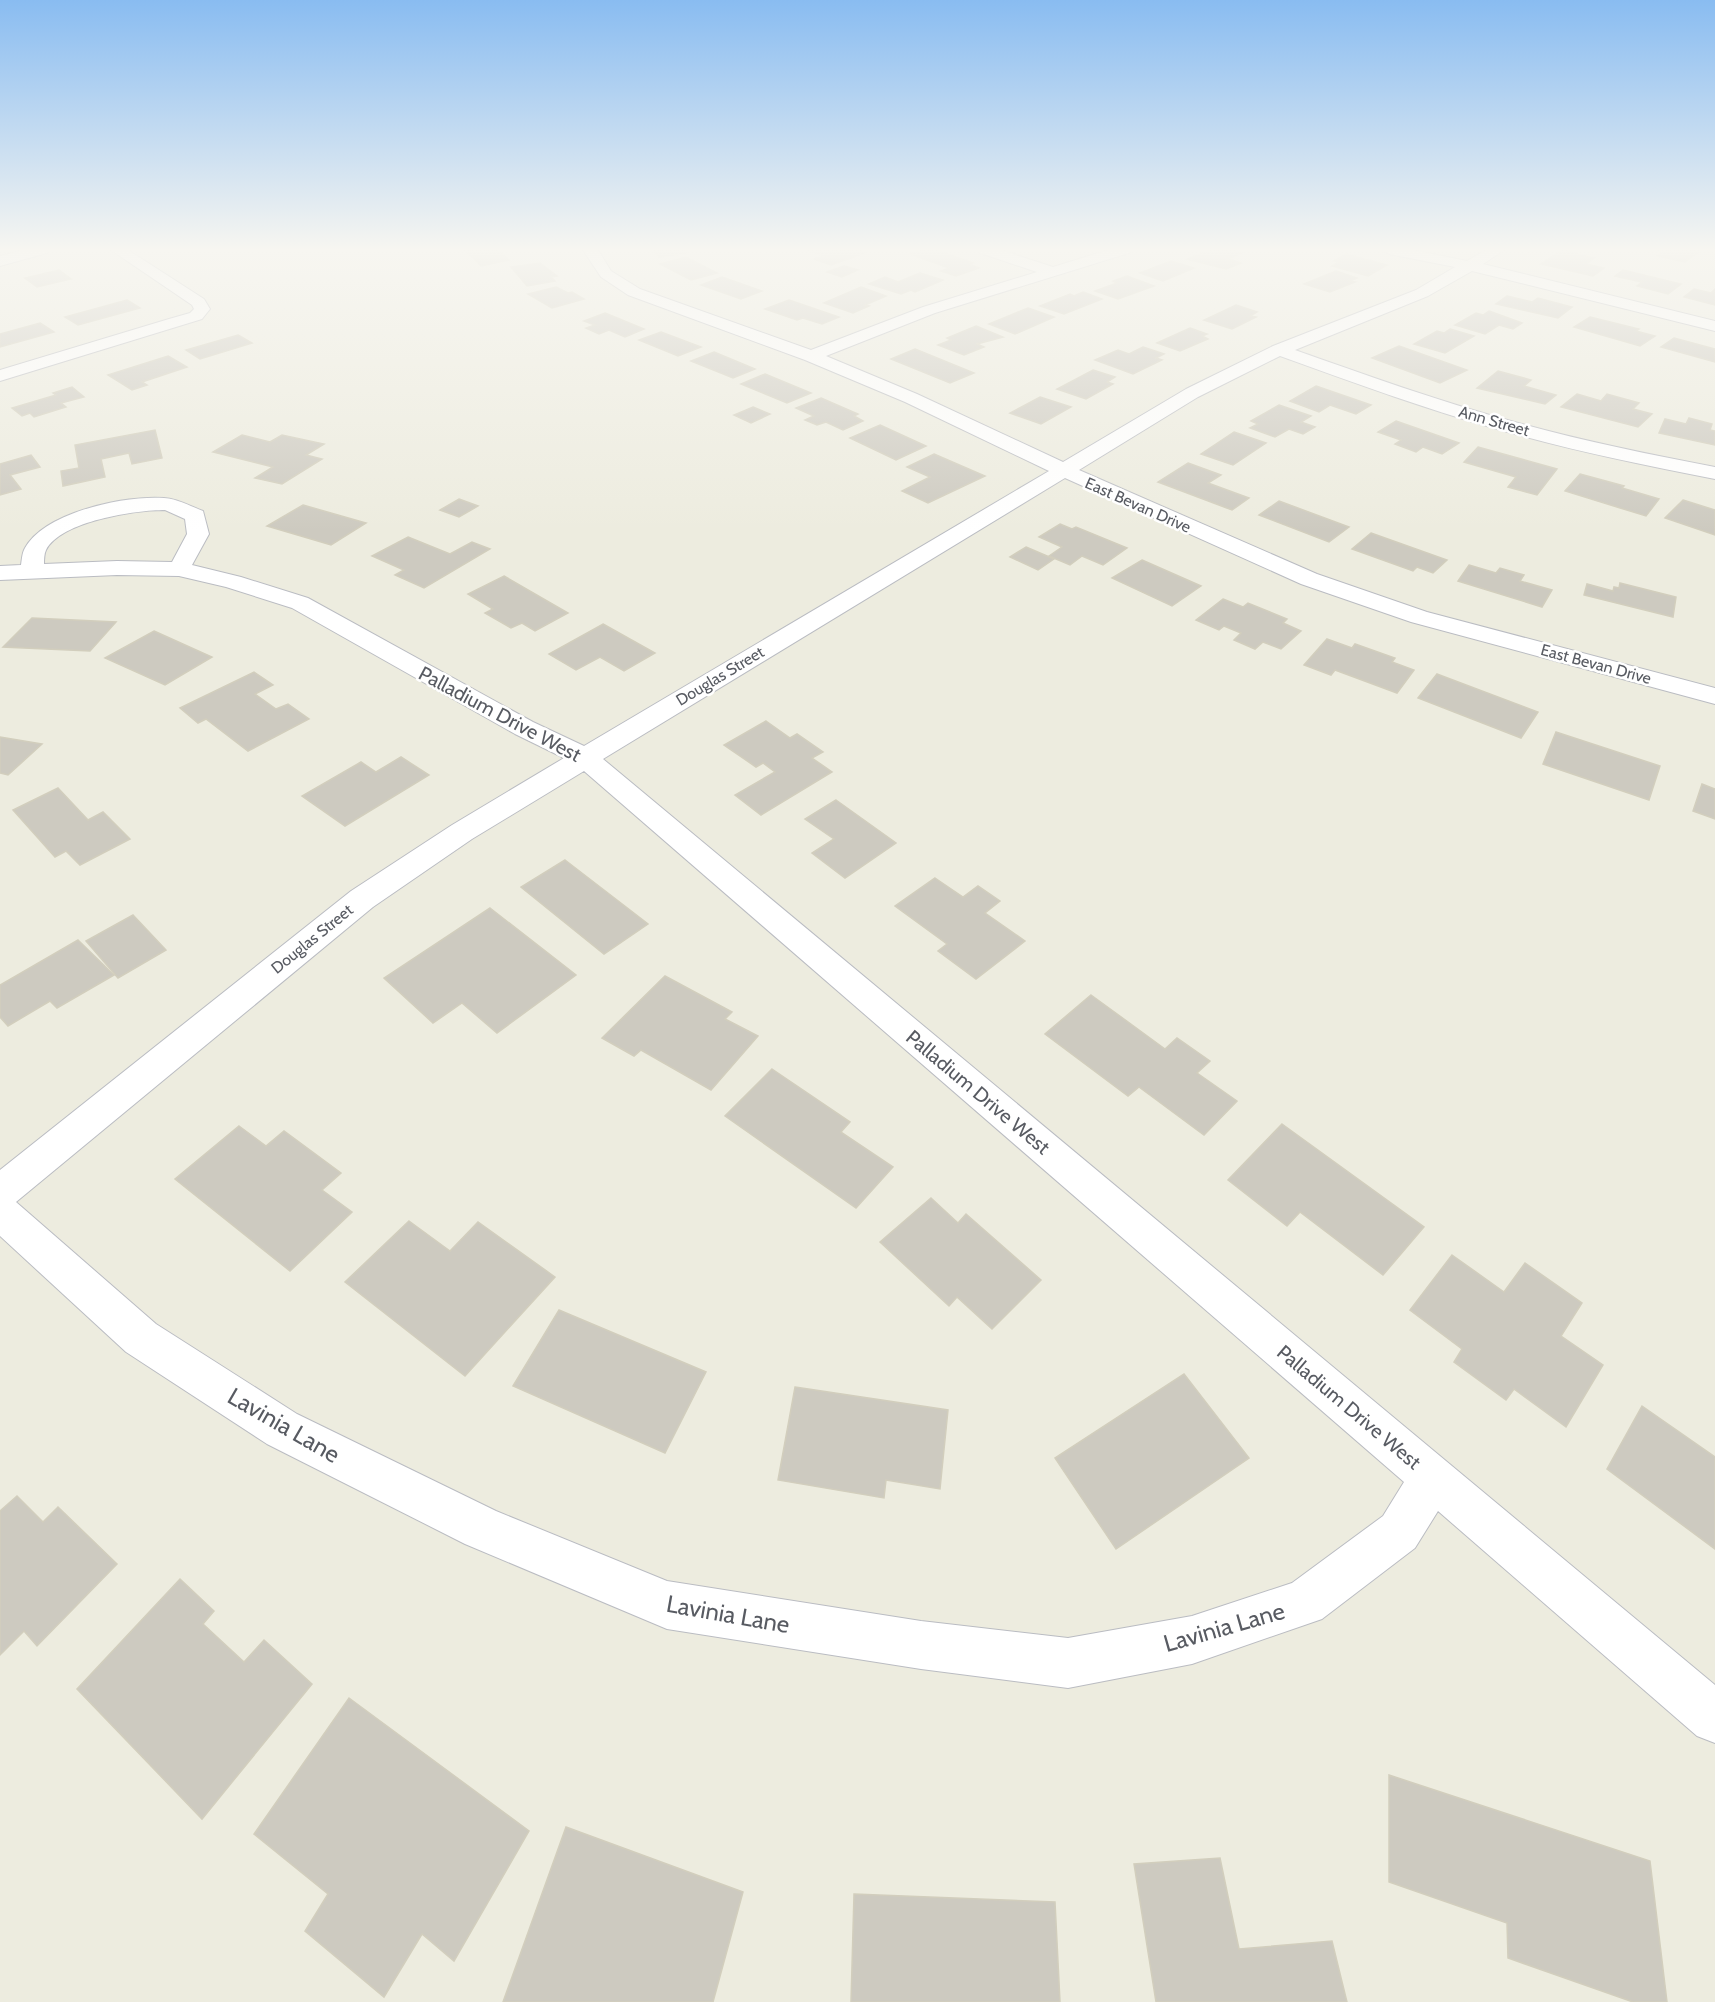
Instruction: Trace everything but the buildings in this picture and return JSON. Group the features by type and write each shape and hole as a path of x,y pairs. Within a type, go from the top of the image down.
{"street":[{"path":"0,376 105,343"},
{"name":"East Bevan Drive","path":"776,343 911,398 1063,471 1309,579 1419,617 1715,696"},
{"path":"811,356 843,343"},
{"name":"Douglas Street","path":"0,1192 362,899 462,832 1192,393 1295,343"},
{"name":"Ann Street","path":"1279,350 1437,405 1536,434 1641,459 1715,473"},
{"path":"31,571 36,548 57,529 91,514 132,505 167,504 195,516 198,534 179,569"},
{"name":"Palladium Drive West","path":"0,573 117,567 179,569 234,582 300,603 524,728 584,757 1715,1718"},
{"name":"Lavinia Lane","path":"0,1212 141,1338 282,1429 481,1528 667,1605 921,1645 1068,1664 1192,1640 1305,1602 1399,1532 1432,1478"}]}
